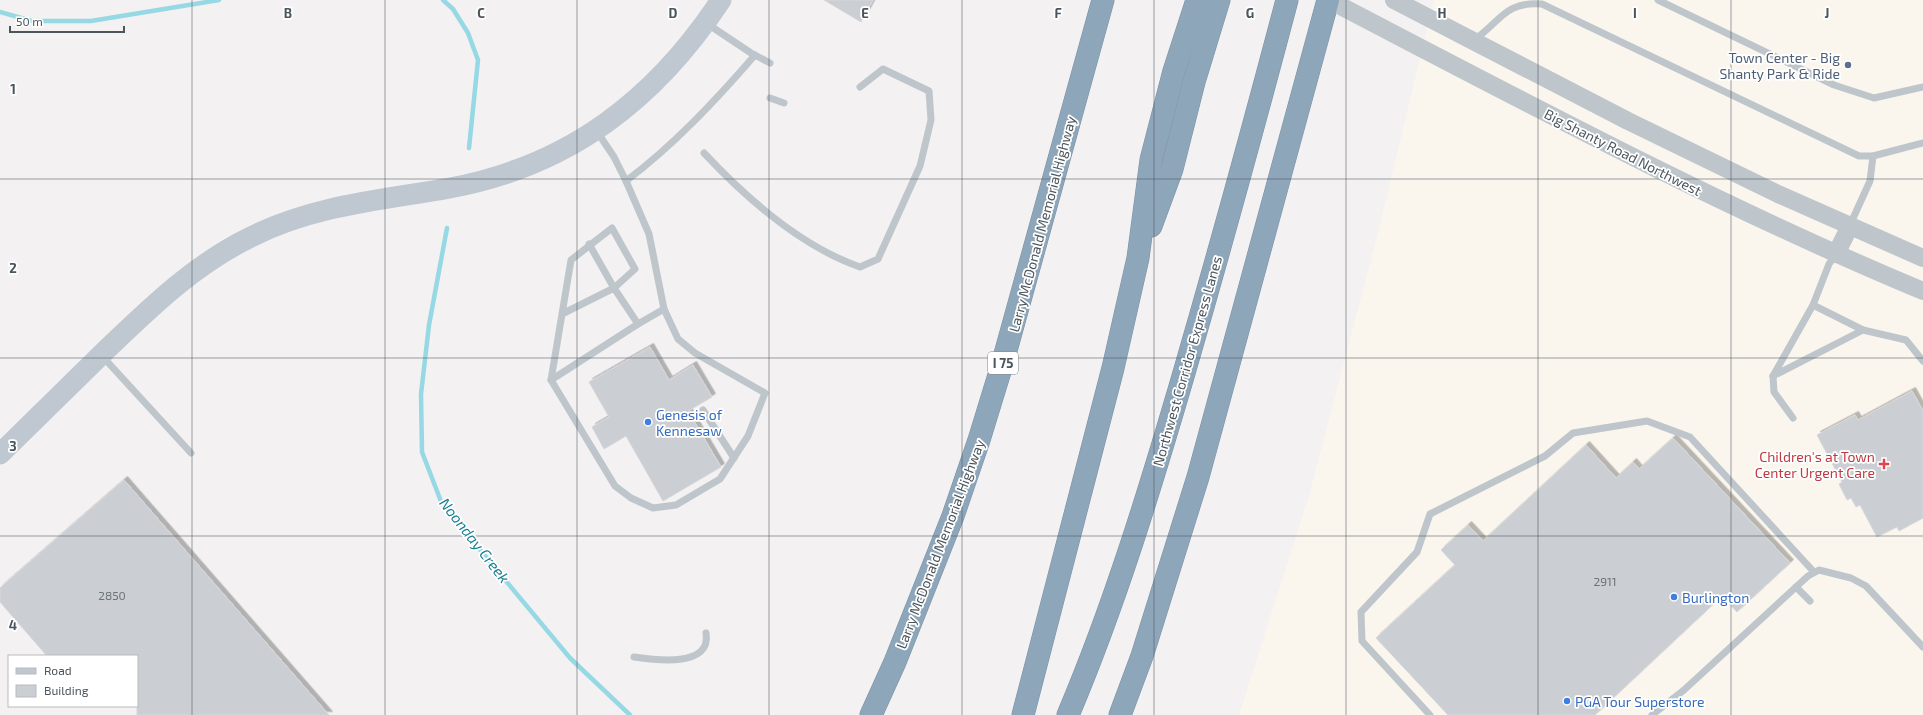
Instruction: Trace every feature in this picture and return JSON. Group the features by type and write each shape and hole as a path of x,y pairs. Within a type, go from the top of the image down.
{"highway":[{"name":"Larry McDonald Memorial Highway","path":"871,715 895,662 953,516 979,440 1002,365 1103,0"},
{"path":"1022,715 1113,368 1138,258 1150,160 1174,71 1198,0"},
{"path":"1138,258 1172,169 1194,82 1219,0"},
{"name":"Northwest Corridor Express Lanes","path":"1068,715 1084,677 1122,572 1156,466 1218,256 1287,0"},
{"path":"1120,715 1142,656 1198,477 1328,0"}],"main road":[{"path":"0,454 151,307 186,277 212,259 254,235 298,218 334,207 448,188 509,173 562,149 596,130 619,114 656,82 682,54 706,23 721,0"}],"street":[{"name":"Big Shanty Road Northwest","path":"1328,0 1639,161 1836,254 1923,291"},
{"path":"1394,0 1628,121 1778,194 1923,258"},
{"path":"1836,254 1850,226"}],"lane":[{"path":"1658,0 1834,85 1874,98 1923,87"},
{"path":"1473,41 1515,6 1528,3 1542,4 1859,156 1873,156 1923,142"},
{"path":"706,23 755,55 770,62"},
{"path":"626,181 651,162 731,82 755,55"},
{"path":"704,153 732,183 778,222 841,260 860,267 878,259 920,166 931,120 929,91 883,69 860,87"},
{"path":"770,98 784,103"},
{"path":"562,314 614,288 635,269 612,228 589,244 571,260 562,314 551,380 615,486 632,498 653,508 676,505 720,479 748,436 766,393 695,352 678,339 664,309 649,234 614,156 596,130"},
{"path":"1850,226 1870,181 1873,156"},
{"path":"589,244 614,288 638,324"},
{"path":"1793,418 1774,392 1773,376 1813,305 1829,264 1836,254"},
{"path":"1813,305 1863,330 1906,340 1923,361"},
{"path":"551,380 664,309"},
{"path":"1773,376 1863,330"},
{"path":"101,355 191,453"},
{"path":"703,410 734,458"},
{"path":"1430,715 1362,642 1361,612 1417,552 1430,514 1545,456 1574,433 1647,421 1690,437 1814,572"},
{"path":"1652,715 1684,690 1814,572 1828,571 1866,586 1923,647"},
{"path":"1796,587 1810,601"},
{"path":"634,657 654,660 691,658 705,648 708,641 706,633"}],"shaded area":[{"path":"1434,0 1923,0 1923,715 1239,715 1309,496 1378,233"}],"building":[{"path":"824,0 873,0 861,22"},
{"name":"Genesis of Kennesaw","path":"650,347 669,380 693,365 712,397 688,411 721,467 663,501 626,436 604,449 592,427 609,417 589,382"},
{"name":"Children's at Town Center Urgent Care","path":"1912,391 1923,411 1923,518 1899,531 1897,527 1877,537 1860,505 1856,507 1851,498 1847,500 1839,484 1842,482 1817,435 1855,415 1858,420"},
{"path":"1673,438 1790,563 1737,612 1722,596 1595,715 1448,715 1376,638 1455,565 1441,550 1468,525 1483,541 1586,445 1616,478 1633,462 1639,469"},
{"path":"124,480 329,715 137,715 138,655 46,655 0,602 0,588"}],"waterway":[{"name":"Noonday Creek","path":"0,12 32,21 91,21 219,0"},
{"name":"Noonday Creek","path":"443,0 453,9 468,33 478,60 469,148"},
{"name":"Noonday Creek","path":"447,228 429,325 421,394 422,452 442,504 570,658 630,715"}],"place":[{"name":"Town Center - Big Shanty Park & Ride","path":"1848,65"},
{"name":"Genesis of Kennesaw","path":"648,422"},
{"name":"Children's at Town Center Urgent Care","path":"1884,464"},
{"name":"Burlington","path":"1674,597"},
{"name":"PGA Tour Superstore","path":"1567,701"}]}
